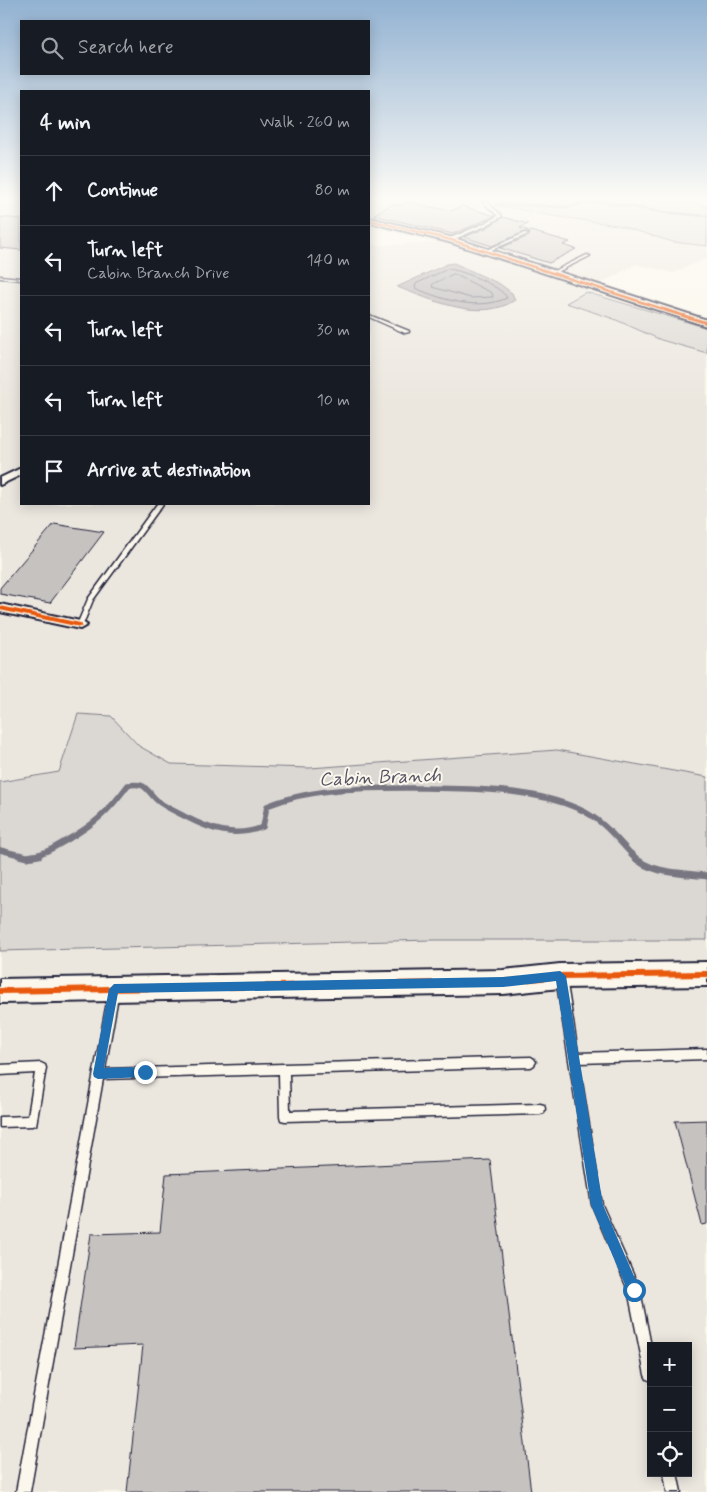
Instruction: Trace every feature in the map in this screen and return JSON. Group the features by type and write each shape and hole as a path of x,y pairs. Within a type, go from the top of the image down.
{"street":[{"path":"533,267 707,323"},
{"path":"0,482 20,471"},
{"path":"0,608 80,625"},
{"path":"0,990 503,982 560,976 707,974"}],"lane":[{"path":"552,273 565,267"},
{"path":"0,277 20,279"},
{"path":"370,316 407,332"},
{"path":"80,625 90,600 159,505"},
{"path":"560,976 597,1205 634,1290 647,1355"},
{"path":"23,1492 114,989"},
{"path":"574,1058 707,1054"},
{"path":"98,1074 531,1062"},
{"path":"0,1070 41,1068 32,1121 0,1122"},
{"path":"284,1068 285,1116 540,1109"},
{"path":"671,1477 674,1492"}],"shaded area":[{"path":"0,267 20,267 20,505 370,505 370,267 631,267 566,303 614,319 661,340 707,353 707,777 557,750 310,768 170,764 139,746 111,716 59,772 0,782"},
{"path":"647,267 688,267 674,273"},
{"path":"586,292 707,328 707,353 661,340 614,319 566,303"},
{"path":"78,714 111,716 139,746 171,764 310,768 557,750 707,777 707,940 432,940 0,951 0,782 59,772"},
{"path":"432,940 707,940 707,1492 0,1492 0,951"}],"water":[{"path":"441,267 462,267 500,284 512,293 515,300 502,307 487,310 472,309 441,303 397,287"}],"building":[{"path":"54,524 104,532 50,603 0,594 0,588"},
{"path":"707,1120 707,1224 702,1225 675,1121"},
{"path":"490,1160 531,1492 127,1492 143,1345 74,1348 91,1234 160,1232 166,1174"}],"waterway":[{"name":"Cabin Branch","path":"31,856 50,850 86,828 108,810 128,785 135,784 143,786 162,804 195,822 214,829 233,832 243,832 263,827 267,806 286,799 345,789 425,788 523,793 561,802 587,813 608,830 632,855"},
{"name":"Cabin Branch","path":"0,850 24,856"},
{"name":"Cabin Branch","path":"19,855 27,857 39,855"},
{"name":"Cabin Branch","path":"632,855 647,866 666,872 707,876"}],"cycle path":[{"path":"533,267 707,323"},
{"path":"0,608 80,625"},
{"path":"0,991 503,982 560,976 707,974"}],"route":[{"path":"145,1072 98,1074 114,989 503,982 560,976 597,1205 634,1290"}]}
